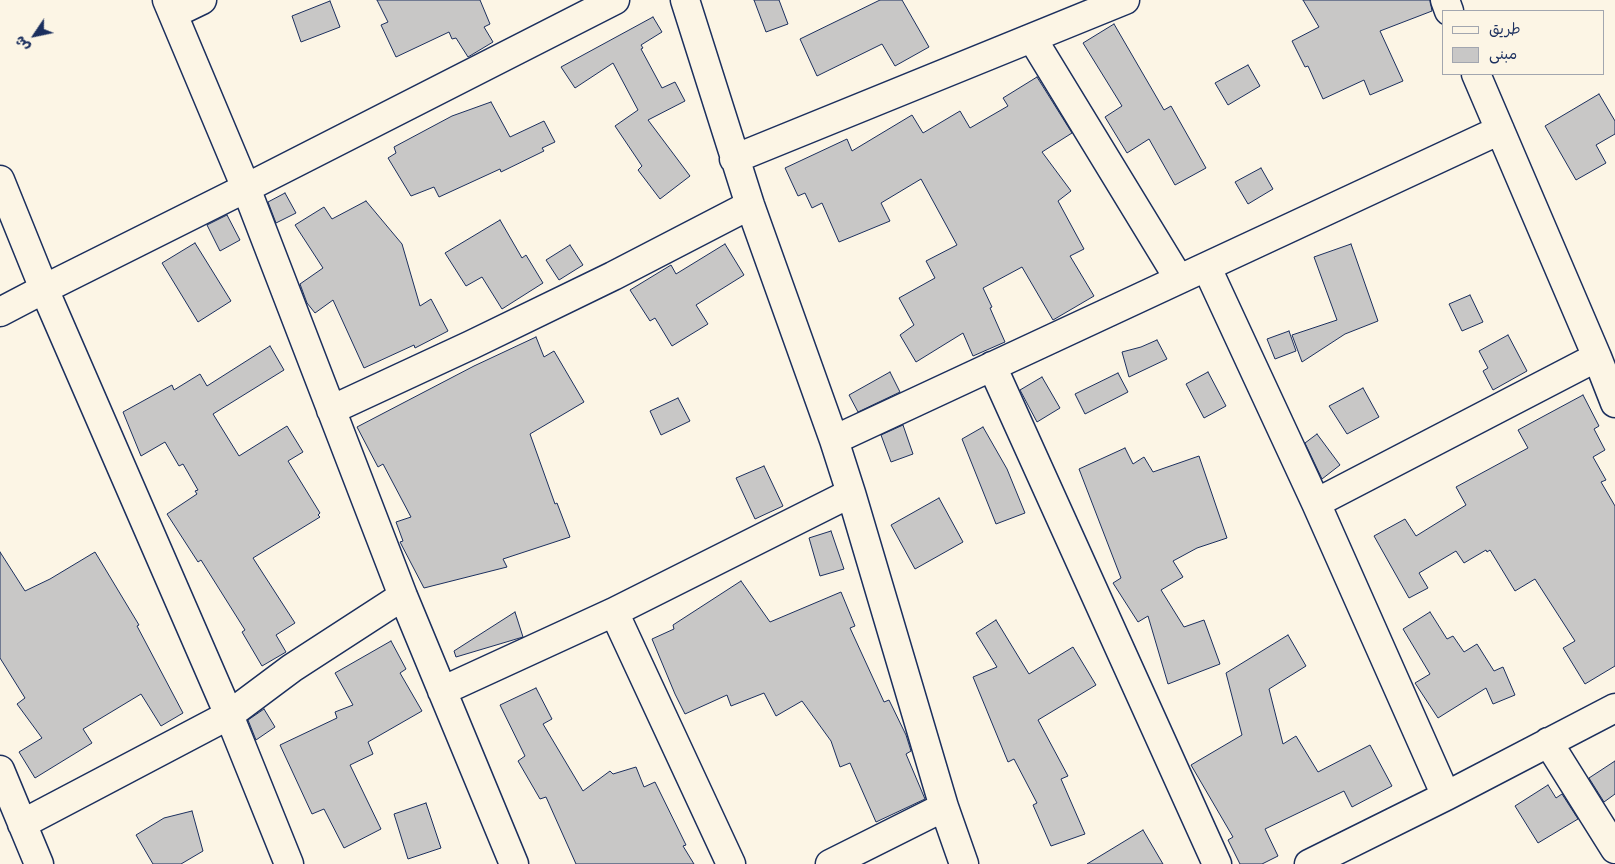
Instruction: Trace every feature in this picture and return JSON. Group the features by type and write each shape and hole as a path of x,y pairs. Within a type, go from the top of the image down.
{"street":[{"path":"202,0 170,7 246,188 403,596 514,864"},
{"path":"0,312 616,0"},
{"path":"685,0 734,159 834,440 944,807 964,864"},
{"path":"734,159 1125,0"},
{"path":"1032,38 1178,279"},
{"path":"1476,75 1615,403"},
{"path":"834,440 1500,130"},
{"path":"0,180 44,289 229,715 290,864"},
{"path":"331,410 595,285 750,205"},
{"path":"1206,268 1316,502 1446,796"},
{"path":"1316,502 1597,357"},
{"path":"992,366 1217,864"},
{"path":"442,691 614,612 851,493"},
{"path":"22,824 229,715 292,668 403,596"},
{"path":"614,612 731,864"},
{"path":"1309,864 1446,796 1615,708"},
{"path":"1548,742 1615,849"},
{"path":"0,770 39,864"},
{"path":"830,864 944,807"}],"building":[{"path":"377,0 480,0 490,24 484,27 493,42 468,57 456,38 452,39 449,32 396,57 381,25 388,22"},
{"path":"754,0 779,0 788,24 766,32"},
{"path":"880,0 902,0 929,47 895,66 882,44 817,76 800,39"},
{"path":"1303,0 1430,0 1432,11 1380,31 1403,81 1370,95 1364,80 1323,99 1308,66 1305,67 1292,41 1319,27"},
{"path":"330,1 340,27 301,42 292,16"},
{"path":"653,17 662,32 641,45 643,48 641,49 662,88 675,82 685,101 648,120 690,176 660,199 638,170 642,166 615,126 638,110 613,63 575,88 561,67"},
{"path":"1114,24 1164,110 1171,106 1206,168 1175,185 1149,139 1127,153 1105,117 1122,106 1083,43"},
{"path":"1248,65 1260,86 1228,105 1215,83"},
{"path":"1037,77 1072,133 1042,152 1071,191 1058,201 1084,249 1070,256 1094,296 1053,320 1022,267 983,288 1005,342 973,356 963,333 916,362 900,335 914,325 899,298 935,278 926,261 957,245 921,179 881,203 890,221 839,242 822,203 812,208 805,193 798,196 785,168 847,139 852,151 912,115 923,133 960,111 970,128 1008,106 1003,98"},
{"path":"1599,94 1615,121 1615,134 1596,145 1606,163 1576,180 1545,126"},
{"path":"491,102 510,137 544,121 555,142 542,148 544,151 501,172 500,169 439,197 434,187 411,196 388,158 396,153 394,147 452,116"},
{"path":"1261,168 1273,189 1248,204 1235,182"},
{"path":"285,193 296,213 276,223 268,202"},
{"path":"366,201 402,244 420,306 431,299 448,331 415,348 414,345 364,368 333,300 315,313 307,303 300,284 323,268 295,225 324,207 332,219"},
{"path":"227,215 240,240 220,251 207,225"},
{"path":"500,220 522,258 526,255 543,283 502,309 482,277 466,286 445,253"},
{"path":"195,243 231,301 198,322 162,263"},
{"path":"725,244 744,275 696,305 708,324 672,346 655,318 650,321 630,290 671,265 676,274"},
{"path":"1351,244 1378,321 1345,334 1302,362 1292,335 1337,320 1314,257"},
{"path":"570,245 583,265 559,280 546,260"},
{"path":"1470,295 1483,322 1462,331 1449,304"},
{"path":"1289,331 1296,351 1275,359 1267,339"},
{"path":"1508,335 1527,371 1493,390 1483,371 1488,368 1479,351"},
{"path":"536,337 544,357 554,351 584,402 530,434 555,504 557,503 570,537 503,559 507,567 424,588 400,542 403,541 396,522 411,517 383,464 378,467 357,427 474,366"},
{"path":"1157,340 1167,359 1129,377 1122,352"},
{"path":"270,346 284,370 213,414 239,456 287,426 303,452 288,461 320,513 318,515 320,517 253,558 295,623 276,635 286,652 262,666 242,632 245,630 201,560 198,562 167,514 197,494 195,491 198,490 183,464 179,466 165,442 141,456 123,412 172,385 174,390 200,374 207,386"},
{"path":"890,372 900,392 858,412 849,395"},
{"path":"1208,372 1226,406 1204,418 1186,384"},
{"path":"1118,373 1128,392 1085,414 1075,394"},
{"path":"1042,377 1060,408 1037,422 1020,390"},
{"path":"1363,388 1379,417 1347,434 1329,406"},
{"path":"1583,395 1599,426 1594,429 1605,450 1593,457 1606,480 1601,482 1615,506 1615,666 1585,684 1563,648 1575,641 1535,579 1515,591 1490,550 1487,552 1486,550 1464,563 1456,551 1419,573 1428,588 1409,598 1374,536 1405,519 1416,536 1466,505 1456,487 1528,448 1518,430"},
{"path":"678,398 690,421 661,435 650,411"},
{"path":"903,425 913,454 891,462 881,435"},
{"path":"983,427 1007,469 1025,513 996,524 962,439"},
{"path":"1317,434 1340,465 1322,479 1305,443"},
{"path":"1125,448 1133,464 1144,457 1153,472 1199,456 1227,538 1197,548 1173,561 1183,577 1161,590 1184,627 1204,620 1220,664 1168,684 1148,616 1138,622 1113,583 1121,578 1079,469"},
{"path":"764,466 783,506 755,519 736,478"},
{"path":"939,498 963,542 915,569 891,525"},
{"path":"831,531 844,569 820,576 809,538"},
{"path":"0,552 25,591 50,579 95,552 139,625 137,626 183,713 161,726 141,694 83,729 92,743 35,778 19,752 42,738 17,704 25,698 0,658"},
{"path":"741,581 770,622 841,592 855,626 850,628 884,702 889,700 906,735 911,751 906,754 925,799 876,822 850,763 840,767 831,741 802,701 776,716 764,693 731,706 727,695 685,714 652,639 674,629 673,625"},
{"path":"515,612 523,637 456,657 454,651"},
{"path":"1430,612 1447,639 1453,636 1464,652 1477,644 1494,671 1503,667 1515,695 1493,704 1486,688 1438,718 1415,683 1430,674 1403,629"},
{"path":"996,620 1029,674 1073,647 1096,685 1038,720 1068,776 1061,779 1085,834 1051,846 1033,805 1037,803 1014,759 1008,762 973,677 997,667 976,633"},
{"path":"1288,635 1306,666 1269,689 1283,744 1296,736 1318,772 1370,745 1392,786 1352,807 1344,791 1265,829 1278,856 1262,864 1240,864 1228,840 1233,837 1191,765 1242,735 1226,673"},
{"path":"391,641 406,669 400,673 422,711 368,742 373,754 350,765 381,829 344,848 324,809 312,814 280,745 337,718 335,712 353,705 335,673"},
{"path":"536,688 552,719 543,724 583,791 610,771 613,774 636,767 644,787 655,782 686,845 683,846 694,864 576,864 546,797 540,799 518,761 525,756 500,705"},
{"path":"264,709 275,727 256,740 248,720"},
{"path":"1615,761 1615,794 1604,802 1589,778"},
{"path":"1548,785 1556,798 1562,794 1578,819 1538,843 1515,806"},
{"path":"426,803 441,848 408,859 394,814"},
{"path":"192,811 203,851 181,864 153,864 136,835 164,818"},
{"path":"1143,830 1163,864 1087,864"}]}
